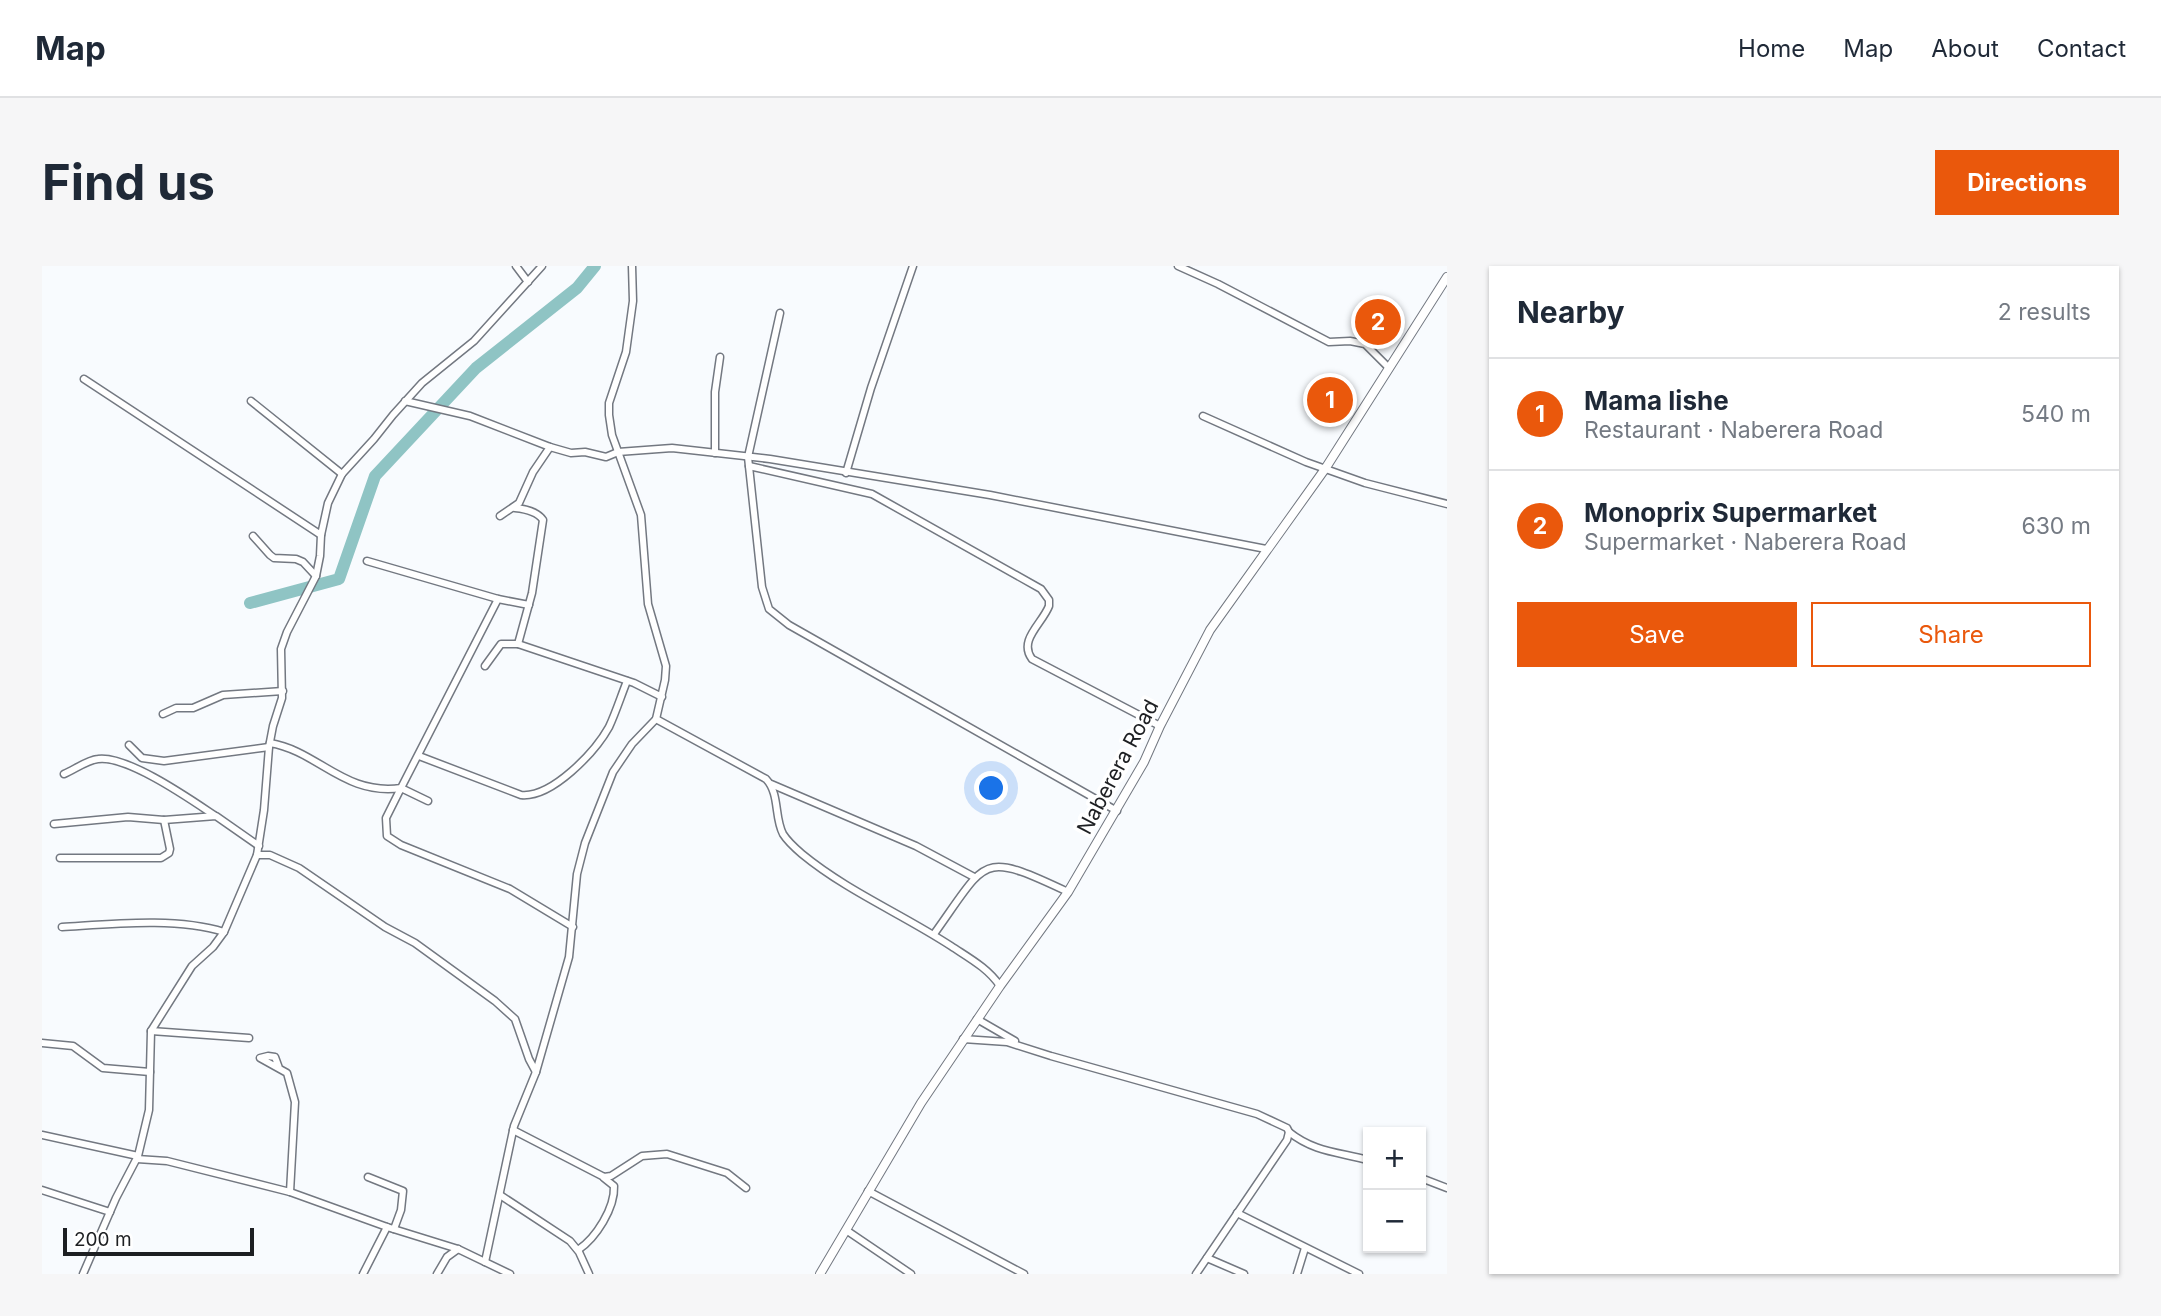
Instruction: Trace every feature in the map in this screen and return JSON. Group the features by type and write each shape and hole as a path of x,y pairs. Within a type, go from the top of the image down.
{"street":[{"path":"516,266 528,282"},
{"path":"83,1274 137,1157 149,1110 151,1031 192,965 213,947 223,932 257,855 269,745 283,691 284,639 316,576 328,503 342,474 405,401 422,383 474,341 542,266"},
{"path":"485,1262 513,1130 537,1072 569,957 579,864 604,791 624,754 656,719 662,697 666,666 648,604 641,514 612,435 610,403 626,352 633,301 632,266"},
{"path":"846,473 871,388 913,266"},
{"path":"1178,266 1329,342 1350,341 1366,344 1389,368"},
{"name":"Naberera Road","path":"820,1274 921,1103 1068,892 1117,811 1210,630 1325,469 1447,277"},
{"path":"780,313 748,457 762,587 769,609 789,625 1117,811"},
{"path":"715,453 715,392 720,357"},
{"path":"85,379 321,535"},
{"path":"251,401 342,474"},
{"path":"405,401 470,416 570,453 585,452 600,457 618,452 672,448 748,457 990,495 1266,550"},
{"path":"1203,416 1325,469 1365,483 1447,504"},
{"path":"500,516 515,508 540,459 550,447"},
{"path":"749,466 856,489 878,497 1041,589 1049,600 1049,606 1028,641 1028,653 1032,659 1160,726"},
{"path":"515,508 530,510 539,514 543,520 538,566 518,644"},
{"path":"253,536 270,555 303,562 316,576"},
{"path":"367,561 498,599 529,605"},
{"path":"498,599 386,818 386,833 389,838 510,888 573,927"},
{"path":"485,666 501,644 518,644 643,686 662,697"},
{"path":"419,756 521,795 533,795 568,775 598,742 609,726 627,681"},
{"path":"163,714 176,708 193,708 223,695 283,691"},
{"path":"656,719 758,774 771,784 916,846 974,877"},
{"path":"129,744 142,758 164,761 269,745 298,752 337,776 356,784 377,788 401,788 428,801"},
{"path":"64,774 97,759 133,767 216,816 259,846"},
{"path":"771,784 782,831 790,844 836,880 934,934 987,970 1000,986"},
{"path":"54,824 128,817 164,820 216,816"},
{"path":"60,858 161,858 169,853 170,849 164,820"},
{"path":"257,855 270,855 290,863 385,927 415,943 495,1001 515,1019 529,1059 537,1072"},
{"path":"934,934 974,877 989,867 1004,866 1032,875 1068,892"},
{"path":"62,927 163,924 198,926 223,932"},
{"path":"977,1020 1020,1045 1257,1114 1282,1124 1301,1142 1315,1149 1363,1159"},
{"path":"151,1031 249,1038"},
{"path":"964,1039 1020,1045"},
{"path":"42,1043 73,1046 103,1068 150,1072"},
{"path":"279,1068 287,1073 295,1102 290,1192"},
{"path":"513,1130 604,1177 614,1186 614,1195 596,1234 578,1250"},
{"path":"1196,1274 1287,1140 1289,1132"},
{"path":"42,1135 137,1157 167,1161 290,1192 458,1249 510,1274"},
{"path":"604,1177 611,1176 642,1156 657,1153 674,1155 727,1173 746,1188"},
{"path":"363,1274 401,1210 402,1191 368,1177"},
{"path":"1426,1180 1447,1188"},
{"path":"42,1190 110,1212"},
{"path":"867,1191 1024,1274"},
{"path":"500,1195 539,1218 570,1241 578,1250 589,1274"},
{"path":"1237,1213 1359,1274"},
{"path":"846,1230 911,1274"},
{"path":"1297,1274 1305,1248"},
{"path":"437,1274 447,1257 458,1249"},
{"path":"1207,1258 1244,1274"}],"waterway":[{"path":"250,603 339,579 375,476 476,368 577,288 595,266"}],"place":[{"name":"Monoprix Supermarket","path":"1378,322"},
{"name":"Mama lishe","path":"1330,400"}]}
